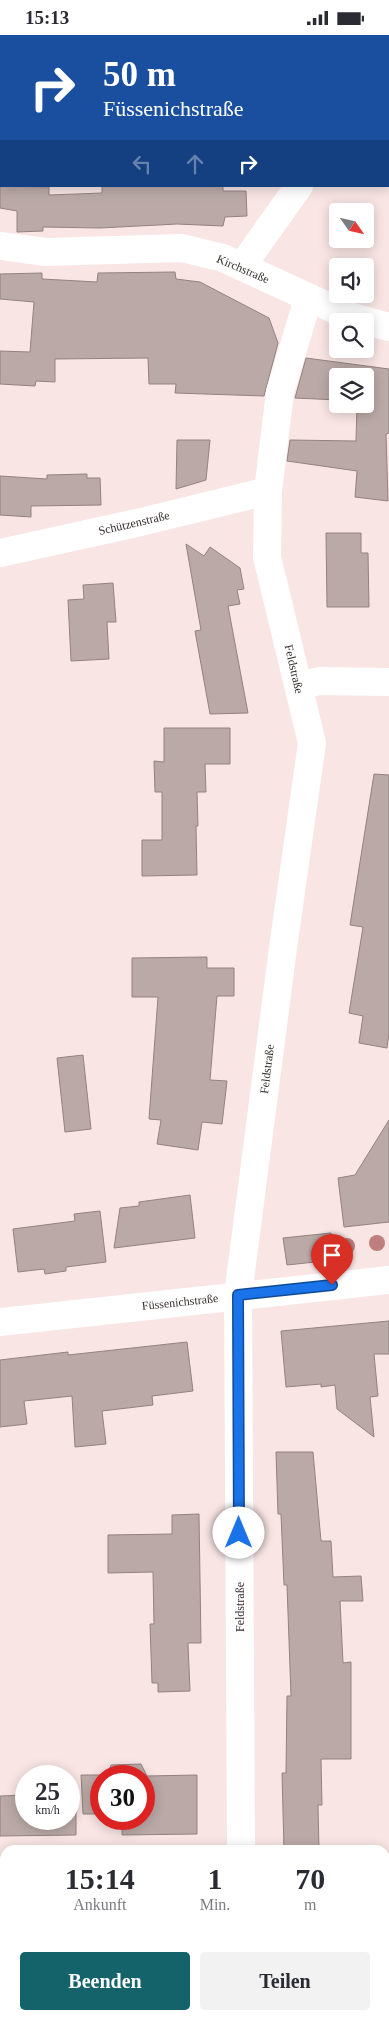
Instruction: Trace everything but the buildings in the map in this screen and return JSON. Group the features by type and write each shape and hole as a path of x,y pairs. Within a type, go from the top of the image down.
{"street":[{"path":"242,266 298,187"},
{"name":"Kirchstraße","path":"0,246 46,252 182,248 224,258 308,299 349,316 389,327"},
{"name":"Feldstraße","path":"241,1845 238,1295 283,948 312,743 267,557 268,491 280,392 308,299"},
{"name":"Schützenstraße","path":"0,553 141,522 268,491"},
{"path":"298,686 319,681 389,682"},
{"name":"Füssenichstraße","path":"0,1322 389,1279"}],"route":[{"path":"239,1533 238,1295 332,1285"}]}
